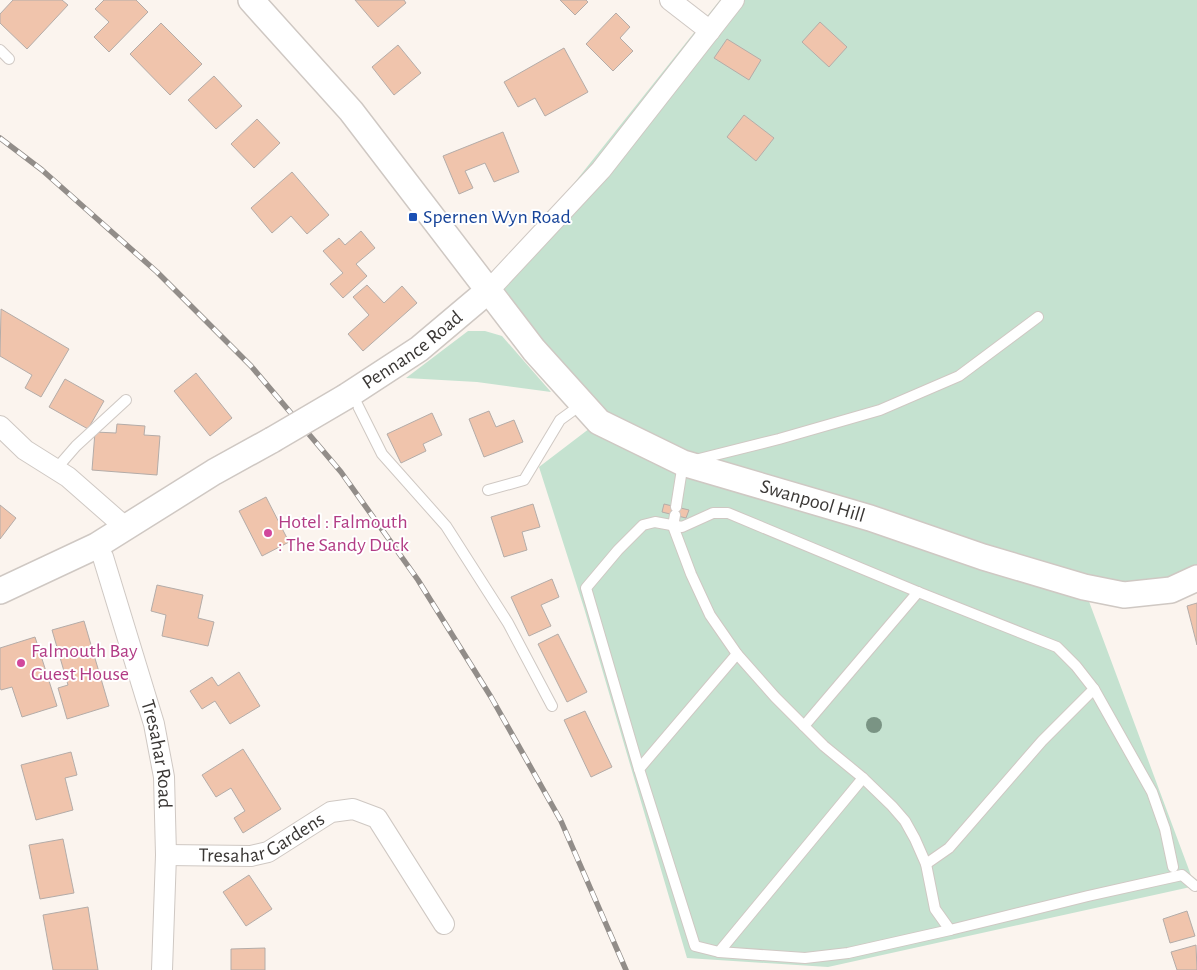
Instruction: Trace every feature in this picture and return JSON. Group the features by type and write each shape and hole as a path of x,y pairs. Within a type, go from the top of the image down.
{"street":[{"path":"251,0 351,111 489,290"},
{"path":"670,0 710,31"},
{"name":"Pennance Road","path":"0,591 96,546 214,472 349,395 418,349 489,290 601,170 734,0"},
{"name":"Swanpool Hill","path":"489,290 534,350 598,422 683,462 870,518 983,557 1084,587 1124,595 1171,590 1197,578"},
{"path":"0,426 25,450 68,477 125,527"},
{"name":"Tresahar Road","path":"96,546 103,556 154,724 164,777 166,855 162,970"},
{"name":"Tresahar Gardens","path":"166,855 251,856 268,852 331,812 353,809 377,818 444,924"}],"lane":[{"path":"0,50 10,59"},
{"path":"950,930 935,909 926,864 905,822 892,806 824,746 775,697 737,654 710,615 691,574 675,516 683,462 779,439 880,410 959,376 1038,317"},
{"path":"349,395 382,454 446,526 508,623 552,706"},
{"path":"56,469 76,446 126,400"},
{"path":"488,490 524,480 560,420 582,404"},
{"path":"675,516 682,527 713,513 728,513 1057,647 1076,666 1094,689 1152,792 1165,829 1173,867"},
{"path":"675,516 643,525 618,550 586,588 639,769 695,946 720,952 805,958 848,953 1182,875 1195,886"},
{"path":"804,726 918,592"},
{"path":"639,769 737,654"},
{"path":"926,864 949,848 1042,741 1094,689"},
{"path":"720,952 862,778"}],"green space":[{"path":"720,0 1197,0 1197,577 1084,588 1195,886 828,967 687,958 584,608 539,467 598,422 489,290"},
{"path":"468,331 485,331 502,336 551,392 477,382 406,378"}],"building":[{"path":"13,0 62,0 68,5 27,49 0,23 0,14"},
{"path":"104,0 136,0 148,12 109,52 94,37 109,22 95,9"},
{"path":"355,0 404,0 406,3 378,27"},
{"path":"560,0 586,0 588,2 575,15"},
{"path":"616,13 630,27 620,38 633,51 613,71 586,44"},
{"path":"820,22 847,47 829,67 802,42"},
{"path":"161,23 202,64 170,95 130,54"},
{"path":"727,39 761,60 749,80 714,58"},
{"path":"398,45 421,73 394,95 372,67"},
{"path":"564,48 588,92 545,116 535,98 518,107 504,82"},
{"path":"214,76 242,106 216,129 188,100"},
{"path":"744,115 774,138 756,161 727,137"},
{"path":"257,119 280,143 254,168 231,144"},
{"path":"503,132 519,172 494,182 485,163 465,171 473,188 459,194 443,156"},
{"path":"292,172 329,215 307,234 291,216 272,233 251,208"},
{"path":"361,231 375,248 356,264 367,276 343,298 330,284 343,273 323,251 339,238 345,245"},
{"path":"367,285 384,303 402,286 417,303 363,351 348,334 369,315 353,297"},
{"path":"1,309 69,349 41,397 25,388 32,375 0,356"},
{"path":"196,373 232,418 210,436 174,391"},
{"path":"65,379 104,401 88,429 49,407"},
{"path":"489,411 496,427 514,420 523,442 484,457 469,419"},
{"path":"432,413 442,435 423,444 426,451 401,463 387,434"},
{"path":"117,424 145,426 144,435 160,436 157,475 92,470 95,432 116,433"},
{"path":"266,497 289,542 262,556 239,511"},
{"path":"533,504 540,527 522,532 527,550 504,557 491,517"},
{"path":"664,504 689,510 686,518 662,512"},
{"path":"0,505 16,518 0,539"},
{"path":"552,579 559,597 541,605 551,626 529,636 511,597"},
{"path":"157,585 203,595 198,618 214,622 208,646 162,636 166,615 151,611"},
{"path":"1197,603 1197,645 1187,606"},
{"path":"84,621 109,706 67,719 58,688 68,685 52,630"},
{"path":"558,634 587,692 567,702 538,644"},
{"path":"35,637 57,706 22,717 12,687 1,690 0,688 0,648"},
{"path":"239,672 260,706 230,724 215,701 202,709 190,691 212,677 218,686"},
{"path":"585,711 612,767 591,777 564,720"},
{"path":"243,749 281,809 243,833 234,818 245,811 231,788 216,797 202,775"},
{"path":"71,752 77,775 65,778 73,810 36,820 21,765"},
{"path":"63,839 74,893 40,899 29,845"},
{"path":"249,875 272,909 246,926 223,892"},
{"path":"88,907 98,970 53,970 43,915"},
{"path":"1187,911 1195,936 1170,943 1163,919"},
{"path":"1196,945 1197,970 1177,970 1171,952"},
{"path":"265,948 265,970 231,970 231,949"}],"railway":[{"path":"0,138 42,170 157,272 251,366 341,472 418,580 491,697 561,821 626,970"}],"place":[{"name":"Spernen Wyn Road","path":"413,217"},
{"name":"Hotel : Falmouth : The Sandy Duck","path":"268,533"},
{"name":"Falmouth Bay Guest House","path":"21,663"}]}
